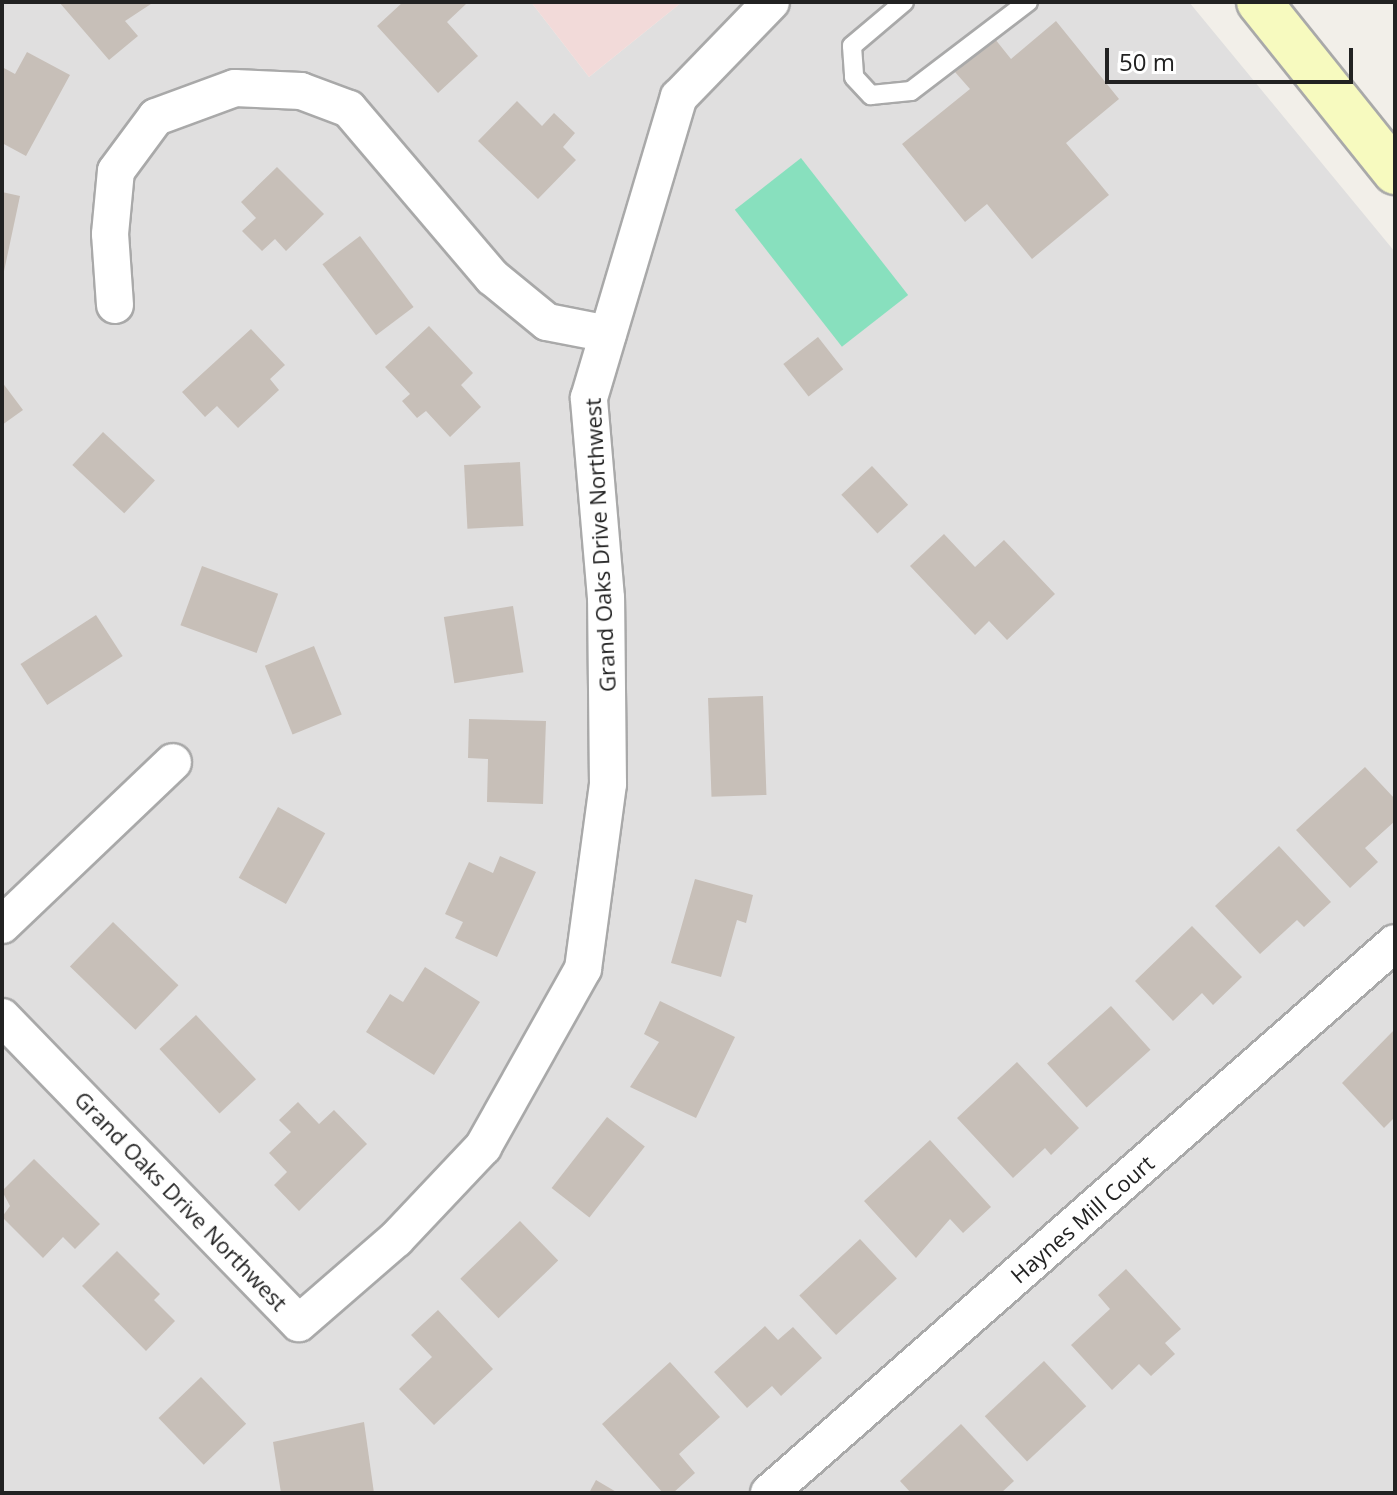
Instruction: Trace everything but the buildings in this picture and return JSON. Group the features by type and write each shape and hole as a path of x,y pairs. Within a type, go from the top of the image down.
{"street":[{"name":"Grand Oaks Drive Northwest","path":"2,1017 299,1323 396,1239 483,1147 583,969 608,784 606,598 589,398 679,97 771,2"},
{"path":"1259,2 1395,172"},
{"path":"115,305 110,234 116,171 156,117 235,88 301,91 349,109 492,277 547,322 608,334"},
{"path":"2,925 173,762"},
{"name":"Haynes Mill Court","path":"769,1493 1395,943"}],"lane":[{"path":"904,2 852,46 854,77 871,95 911,91 1028,2"}],"shaded area":[{"path":"2,2 531,2 589,77 682,2 1189,2 1395,252 1395,1493 2,1493"},
{"path":"531,2 682,2 589,77"}],"green space":[{"path":"801,158 908,295 842,347 735,210"}]}
